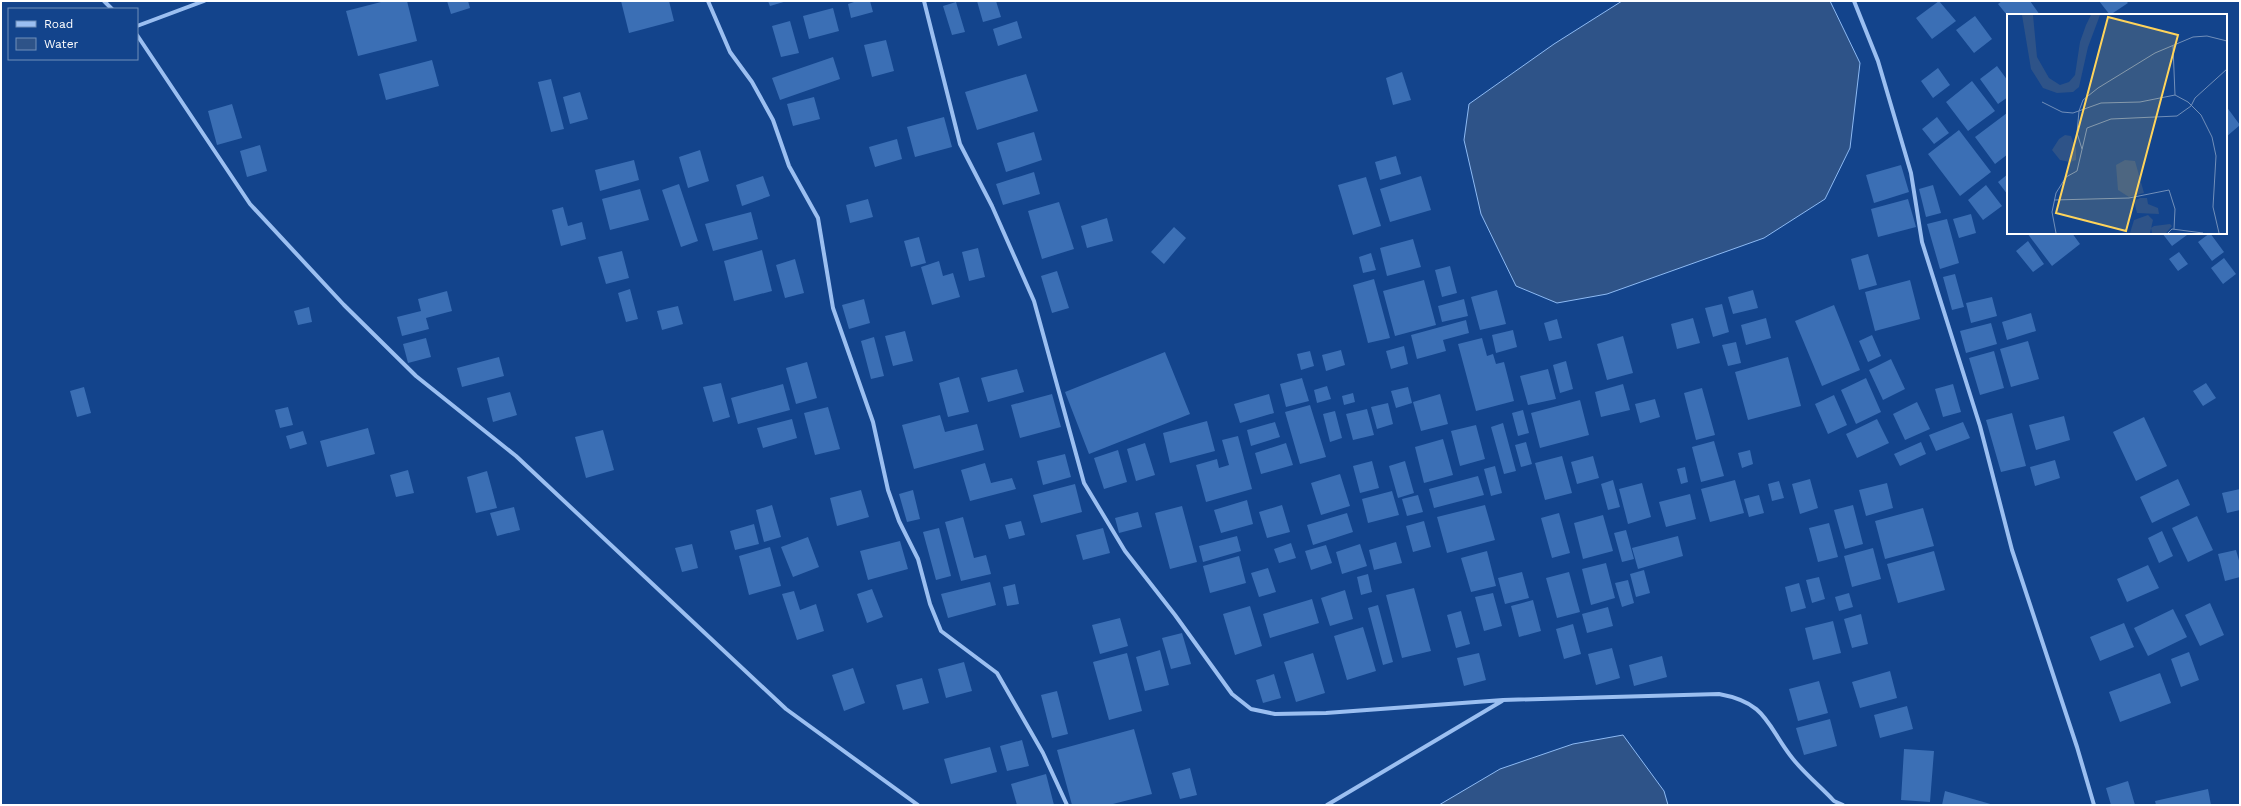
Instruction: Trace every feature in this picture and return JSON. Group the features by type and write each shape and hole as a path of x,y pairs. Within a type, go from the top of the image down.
{"street":[{"path":"138,26 204,1"},
{"path":"708,1 730,52 752,82 773,120 789,166 818,218 833,308 873,422 888,490 899,521 918,559 930,604 942,631 997,673 1043,753 1067,805"},
{"path":"924,1 960,144 992,206 1034,301 1084,483 1125,552 1175,615 1232,694 1251,709 1275,714 1326,714 1503,700 1719,694 1739,698 1763,714 1794,760 1834,801 1843,805"},
{"path":"1854,1 1878,61 1911,173 1922,242 1980,426 2012,550 2077,747 2094,805"},
{"path":"138,37 250,204 344,305 416,376 516,456 786,709 918,805"},
{"path":"1327,805 1503,700"}],"water":[{"path":"1622,1 1830,1 1860,63 1850,148 1825,199 1764,238 1607,294 1557,303 1516,286 1481,214 1464,140 1469,104 1554,44"},
{"path":"1623,735 1664,791 1668,805 1439,805 1500,769 1573,744"}],"building":[{"path":"385,1 407,1 417,41 358,56 346,11"},
{"path":"447,1 468,1 470,8 451,14"},
{"path":"621,1 669,1 674,21 629,33"},
{"path":"768,1 787,1 770,6"},
{"path":"857,1 870,1 873,12 851,18 848,4"},
{"path":"977,1 996,1 1001,17 983,22"},
{"path":"1939,1 1956,21 1932,39 1916,18"},
{"path":"2002,1 2030,1 2039,14 2007,15 1998,4"},
{"path":"2099,1 2126,1 2128,3 2112,14 2109,14"},
{"path":"956,2 965,32 952,35 943,6"},
{"path":"833,8 839,31 809,39 803,16"},
{"path":"1975,16 1992,39 1974,53 1956,30"},
{"path":"790,21 799,53 781,57 772,26"},
{"path":"1017,21 1022,38 998,46 993,29"},
{"path":"886,40 894,71 872,77 864,45"},
{"path":"833,57 840,79 780,100 772,78"},
{"path":"432,60 439,86 386,100 379,74"},
{"path":"1997,66 2007,80 2007,98 1998,104 1980,79"},
{"path":"1938,68 1950,85 1933,98 1921,81"},
{"path":"1402,72 1411,100 1393,105 1386,78"},
{"path":"1026,74 1038,111 977,130 965,92"},
{"path":"551,79 564,129 551,132 538,82"},
{"path":"1972,81 1995,111 1968,131 1946,102"},
{"path":"580,92 588,119 570,124 563,97"},
{"path":"814,97 820,119 793,126 787,104"},
{"path":"232,104 242,138 217,145 208,111"},
{"path":"2227,107 2240,125 2227,136"},
{"path":"2007,113 2007,155 1995,164 1975,137"},
{"path":"944,117 952,147 915,157 907,127"},
{"path":"1937,117 1949,133 1934,144 1922,129"},
{"path":"1959,130 1991,172 1960,196 1928,154"},
{"path":"1034,132 1042,160 1006,172 997,143"},
{"path":"897,139 902,159 875,167 869,147"},
{"path":"260,145 267,171 247,177 240,151"},
{"path":"700,150 709,181 688,188 679,157"},
{"path":"1396,156 1401,174 1380,180 1375,162"},
{"path":"634,160 639,180 600,191 595,170"},
{"path":"1901,165 1909,192 1874,203 1866,175"},
{"path":"1034,172 1040,194 1003,205 996,184"},
{"path":"2007,175 2007,194 1998,182"},
{"path":"763,176 770,196 742,206 736,185"},
{"path":"1421,176 1431,210 1390,222 1380,189"},
{"path":"1366,177 1381,226 1353,235 1338,185"},
{"path":"679,184 698,241 681,247 662,190"},
{"path":"1933,185 1941,213 1926,217 1919,189"},
{"path":"1986,185 2002,206 1983,220 1968,200"},
{"path":"640,189 649,220 610,230 602,199"},
{"path":"868,199 873,217 850,223 846,205"},
{"path":"1908,199 1916,227 1878,237 1871,209"},
{"path":"1059,202 1074,249 1042,259 1028,211"},
{"path":"563,207 568,226 582,222 586,239 561,246 552,210"},
{"path":"751,212 758,239 713,251 705,224"},
{"path":"1971,214 1976,233 1959,238 1953,219"},
{"path":"1107,218 1113,241 1087,248 1081,226"},
{"path":"1947,219 1959,263 1940,269 1927,224"},
{"path":"1174,227 1186,238 1164,264 1151,252"},
{"path":"2028,234 2073,234 2080,244 2052,266"},
{"path":"2163,234 2186,234 2187,235 2172,246"},
{"path":"2211,234 2224,252 2212,261 2198,242"},
{"path":"919,237 926,263 911,267 904,241"},
{"path":"1413,239 1421,267 1387,276 1380,248"},
{"path":"2028,241 2044,264 2033,272 2016,251"},
{"path":"978,248 985,277 969,281 962,252"},
{"path":"762,250 772,291 734,301 724,261"},
{"path":"622,251 629,278 606,284 598,257"},
{"path":"2179,252 2188,264 2178,271 2169,259"},
{"path":"1371,253 1376,270 1363,273 1359,257"},
{"path":"1868,254 1877,285 1859,290 1851,259"},
{"path":"2224,258 2236,274 2223,284 2211,268"},
{"path":"795,259 804,293 785,298 776,265"},
{"path":"939,261 943,276 953,273 960,297 932,305 921,267"},
{"path":"1450,266 1457,293 1442,297 1435,270"},
{"path":"1057,271 1069,308 1052,313 1041,276"},
{"path":"1955,274 1964,307 1952,310 1943,277"},
{"path":"1374,279 1390,338 1368,343 1353,285"},
{"path":"1424,280 1436,325 1395,336 1383,291"},
{"path":"1910,280 1920,319 1875,331 1865,292"},
{"path":"630,289 638,319 626,322 618,293"},
{"path":"1497,290 1506,324 1480,330 1471,297"},
{"path":"1753,290 1758,308 1733,314 1728,297"},
{"path":"447,291 452,311 426,318 429,329 402,336 397,317 421,311 418,299"},
{"path":"1992,297 1997,316 1971,323 1966,303"},
{"path":"864,299 870,323 849,329 842,305"},
{"path":"1464,299 1468,316 1442,322 1438,306"},
{"path":"1722,304 1729,332 1713,337 1705,308"},
{"path":"1834,305 1860,370 1822,386 1795,321"},
{"path":"678,306 683,324 662,330 657,311"},
{"path":"309,307 312,322 298,325 294,311"},
{"path":"2031,313 2036,331 2007,340 2002,322"},
{"path":"1693,318 1700,343 1677,349 1671,324"},
{"path":"1766,318 1771,338 1746,345 1741,325"},
{"path":"1557,319 1562,338 1549,341 1544,323"},
{"path":"1466,320 1469,333 1443,340 1446,351 1417,359 1411,335"},
{"path":"1991,323 1997,344 1966,353 1960,331"},
{"path":"1513,330 1517,347 1496,353 1492,335"},
{"path":"905,331 913,361 893,366 885,336"},
{"path":"1872,335 1881,356 1868,362 1859,341"},
{"path":"1623,336 1633,373 1607,380 1597,344"},
{"path":"874,337 884,376 871,379 861,341"},
{"path":"426,338 431,357 408,363 403,344"},
{"path":"1482,338 1487,356 1493,354 1496,364 1504,362 1514,401 1476,411 1458,344"},
{"path":"2028,341 2039,379 2011,387 2000,349"},
{"path":"1736,342 1741,363 1728,366 1722,345"},
{"path":"1404,346 1408,364 1391,369 1386,351"},
{"path":"1341,350 1345,365 1326,371 1322,355"},
{"path":"1310,351 1314,366 1301,370 1297,354"},
{"path":"1994,351 2004,388 1980,395 1969,358"},
{"path":"1165,352 1190,414 1089,454 1065,392"},
{"path":"499,357 504,376 462,387 457,368"},
{"path":"1788,357 1801,406 1748,420 1735,372"},
{"path":"1891,359 1905,389 1883,400 1869,370"},
{"path":"1566,361 1573,389 1560,393 1553,365"},
{"path":"807,362 817,398 796,404 786,368"},
{"path":"1017,369 1024,392 988,402 981,378"},
{"path":"1548,369 1556,399 1528,405 1520,376"},
{"path":"959,377 969,412 948,417 939,383"},
{"path":"1302,378 1309,401 1286,407 1280,384"},
{"path":"1866,378 1881,412 1856,424 1841,390"},
{"path":"721,383 730,417 713,422 703,387"},
{"path":"2206,383 2216,398 2203,406 2193,391"},
{"path":"783,384 790,410 738,424 731,398"},
{"path":"1623,384 1630,410 1601,417 1595,392"},
{"path":"1953,384 1961,412 1943,417 1935,389"},
{"path":"1327,386 1331,399 1317,403 1314,390"},
{"path":"84,387 91,413 77,417 70,391"},
{"path":"1408,387 1412,403 1396,408 1391,391"},
{"path":"1702,388 1715,435 1696,440 1684,393"},
{"path":"510,392 517,415 493,422 487,398"},
{"path":"1353,393 1355,402 1344,405 1342,396"},
{"path":"1052,394 1061,427 1020,438 1011,405"},
{"path":"1269,394 1274,413 1240,423 1234,404"},
{"path":"1440,394 1448,424 1421,431 1413,402"},
{"path":"1834,395 1847,425 1828,434 1815,404"},
{"path":"1655,399 1660,417 1640,423 1635,404"},
{"path":"1580,400 1589,435 1540,448 1531,413"},
{"path":"1917,402 1930,429 1905,440 1893,414"},
{"path":"1388,403 1393,424 1377,429 1371,407"},
{"path":"1310,405 1326,457 1300,464 1285,412"},
{"path":"288,407 293,425 280,428 275,410"},
{"path":"828,407 840,449 815,455 804,413"},
{"path":"1367,409 1374,435 1353,440 1346,414"},
{"path":"1523,410 1529,433 1518,436 1512,413"},
{"path":"1335,411 1342,438 1330,442 1323,414"},
{"path":"2012,413 2026,466 2001,472 1986,420"},
{"path":"940,415 945,432 977,424 984,450 914,469 902,425"},
{"path":"2064,416 2070,440 2036,450 2029,425"},
{"path":"2144,417 2167,466 2136,481 2113,432"},
{"path":"792,419 797,438 763,448 757,428"},
{"path":"1877,419 1889,443 1857,458 1846,434"},
{"path":"1207,421 1215,451 1170,463 1163,433"},
{"path":"1275,422 1280,437 1251,446 1247,430"},
{"path":"1963,422 1970,438 1936,451 1929,435"},
{"path":"1503,423 1516,471 1504,474 1491,427"},
{"path":"1476,425 1485,459 1460,466 1451,431"},
{"path":"368,428 375,454 327,467 320,441"},
{"path":"603,430 614,470 586,478 575,437"},
{"path":"303,431 307,444 290,449 286,436"},
{"path":"1238,436 1252,489 1206,502 1196,465 1217,459 1219,468 1229,465 1222,440"},
{"path":"1443,439 1453,475 1424,483 1415,447"},
{"path":"1714,441 1724,476 1701,482 1692,447"},
{"path":"1526,442 1532,464 1521,467 1515,445"},
{"path":"1921,442 1926,454 1900,466 1894,454"},
{"path":"1145,443 1155,475 1136,481 1127,449"},
{"path":"1286,443 1293,465 1261,474 1255,453"},
{"path":"1118,450 1127,482 1104,489 1094,458"},
{"path":"1750,450 1753,464 1742,468 1738,453"},
{"path":"1065,454 1071,477 1043,485 1037,461"},
{"path":"1562,456 1572,493 1545,500 1535,463"},
{"path":"1593,456 1599,478 1577,484 1571,462"},
{"path":"2055,460 2060,478 2035,486 2030,467"},
{"path":"1372,461 1379,488 1360,493 1353,466"},
{"path":"1405,461 1414,493 1398,498 1389,466"},
{"path":"985,463 991,483 1012,478 1016,489 970,501 961,470"},
{"path":"1495,466 1502,493 1491,496 1484,469"},
{"path":"1685,467 1688,482 1681,484 1677,469"},
{"path":"408,470 414,493 396,497 390,475"},
{"path":"487,471 497,508 476,513 467,477"},
{"path":"1340,474 1350,506 1321,515 1311,483"},
{"path":"1478,476 1484,495 1434,508 1429,489"},
{"path":"1810,479 1818,508 1800,514 1792,484"},
{"path":"2178,479 2190,505 2152,523 2140,497"},
{"path":"1613,480 1620,507 1608,510 1601,484"},
{"path":"1735,480 1744,513 1710,522 1701,489"},
{"path":"1779,481 1784,498 1772,501 1768,484"},
{"path":"1642,483 1651,517 1628,524 1619,489"},
{"path":"1887,483 1893,508 1866,516 1859,490"},
{"path":"1075,484 1082,512 1041,523 1033,495"},
{"path":"2240,489 2240,510 2227,513 2222,493"},
{"path":"861,490 869,517 837,526 830,498"},
{"path":"913,490 920,519 907,522 899,494"},
{"path":"1392,491 1399,515 1368,523 1362,499"},
{"path":"1690,494 1696,519 1666,527 1659,502"},
{"path":"1418,495 1423,512 1407,516 1402,499"},
{"path":"1759,495 1764,513 1749,517 1744,499"},
{"path":"1247,500 1253,524 1221,533 1214,510"},
{"path":"772,505 781,537 764,542 756,510"},
{"path":"1282,505 1290,532 1267,538 1259,512"},
{"path":"1485,505 1495,540 1447,553 1437,517"},
{"path":"1853,505 1863,544 1845,549 1834,510"},
{"path":"1182,506 1197,562 1170,569 1155,513"},
{"path":"514,507 520,530 497,536 490,513"},
{"path":"1923,508 1934,546 1885,559 1875,521"},
{"path":"1138,512 1142,527 1119,533 1115,518"},
{"path":"1347,513 1353,532 1313,545 1307,525"},
{"path":"1559,513 1570,553 1552,558 1541,518"},
{"path":"1603,515 1613,551 1583,559 1574,523"},
{"path":"2197,516 2213,550 2188,562 2172,528"},
{"path":"963,517 974,558 986,555 991,574 961,581 945,522"},
{"path":"1021,521 1025,535 1009,539 1005,525"},
{"path":"1424,521 1431,547 1413,552 1406,526"},
{"path":"1829,523 1838,557 1818,562 1809,528"},
{"path":"754,524 759,544 735,550 730,531"},
{"path":"939,528 951,576 936,580 923,532"},
{"path":"1103,528 1110,553 1083,560 1076,535"},
{"path":"1626,530 1634,559 1622,562 1614,533"},
{"path":"2162,531 2173,556 2159,563 2148,538"},
{"path":"1237,536 1241,551 1203,562 1199,546"},
{"path":"1678,536 1683,556 1638,569 1632,548"},
{"path":"808,537 819,567 793,577 781,547"},
{"path":"900,541 908,569 868,580 860,551"},
{"path":"1396,542 1402,563 1374,570 1369,550"},
{"path":"1291,543 1296,558 1279,563 1274,549"},
{"path":"692,544 698,568 682,572 675,548"},
{"path":"1360,544 1367,566 1342,574 1336,552"},
{"path":"1326,545 1332,563 1311,570 1305,551"},
{"path":"770,547 781,586 749,595 739,556"},
{"path":"1873,548 1881,579 1852,587 1844,556"},
{"path":"2236,550 2240,564 2240,577 2225,581 2218,554"},
{"path":"1487,551 1496,586 1471,592 1461,558"},
{"path":"1934,551 1945,590 1898,603 1887,564"},
{"path":"1239,556 1246,583 1210,593 1203,566"},
{"path":"1606,563 1615,598 1591,605 1582,569"},
{"path":"2148,565 2159,588 2127,602 2117,579"},
{"path":"1268,568 1276,592 1259,597 1251,573"},
{"path":"1644,570 1650,593 1636,597 1630,574"},
{"path":"1522,572 1529,598 1505,604 1498,578"},
{"path":"1569,572 1580,612 1557,618 1546,578"},
{"path":"1368,574 1372,592 1361,595 1357,577"},
{"path":"1819,577 1825,599 1812,603 1806,580"},
{"path":"1628,580 1634,603 1622,607 1615,583"},
{"path":"990,582 996,605 948,618 941,594"},
{"path":"1799,583 1806,608 1791,612 1785,587"},
{"path":"1015,584 1019,604 1007,606 1003,587"},
{"path":"1414,588 1431,651 1402,658 1386,595"},
{"path":"872,589 883,617 867,623 857,594"},
{"path":"1345,590 1353,619 1330,626 1321,598"},
{"path":"794,591 800,610 816,604 824,631 797,640 782,594"},
{"path":"1493,593 1502,626 1484,631 1475,597"},
{"path":"1849,593 1853,607 1839,611 1835,597"},
{"path":"1312,599 1319,623 1270,638 1263,614"},
{"path":"1533,600 1541,631 1519,637 1511,606"},
{"path":"2210,603 2224,635 2200,646 2185,615"},
{"path":"1378,605 1393,662 1383,665 1368,608"},
{"path":"1250,606 1262,646 1235,655 1223,614"},
{"path":"1608,607 1613,626 1587,633 1582,614"},
{"path":"2173,609 2187,637 2148,656 2134,628"},
{"path":"1461,611 1470,644 1456,648 1447,615"},
{"path":"1861,614 1868,644 1852,648 1844,619"},
{"path":"1120,618 1128,646 1100,654 1092,625"},
{"path":"1833,621 1841,653 1813,660 1805,628"},
{"path":"2124,623 2134,647 2100,661 2090,637"},
{"path":"1573,624 1581,654 1564,659 1556,629"},
{"path":"1363,627 1376,671 1347,680 1334,636"},
{"path":"1182,633 1191,664 1171,669 1162,638"},
{"path":"1612,648 1620,678 1596,685 1588,654"},
{"path":"1160,650 1169,685 1145,691 1136,657"},
{"path":"2189,652 2199,680 2181,687 2171,659"},
{"path":"1127,653 1142,711 1109,720 1093,662"},
{"path":"1313,653 1325,693 1296,702 1284,662"},
{"path":"1479,653 1486,680 1464,686 1457,658"},
{"path":"1662,656 1667,677 1634,686 1629,665"},
{"path":"964,662 972,691 946,698 938,669"},
{"path":"853,668 865,703 844,711 832,675"},
{"path":"1890,671 1897,698 1860,708 1852,682"},
{"path":"2160,673 2171,703 2120,722 2109,692"},
{"path":"1274,674 1281,698 1263,703 1256,680"},
{"path":"922,678 929,703 903,710 896,685"},
{"path":"1819,681 1828,713 1798,721 1789,689"},
{"path":"1057,691 1068,734 1052,738 1041,695"},
{"path":"1907,706 1913,729 1880,738 1874,715"},
{"path":"1830,719 1837,746 1804,755 1796,728"},
{"path":"1134,729 1152,794 1109,805 1072,805 1057,750"},
{"path":"1022,740 1029,766 1007,771 1000,746"},
{"path":"990,747 997,772 951,784 944,759"},
{"path":"1904,749 1934,751 1930,802 1901,800"},
{"path":"1190,768 1197,795 1180,799 1172,773"},
{"path":"1046,774 1054,805 1017,805 1011,784"},
{"path":"2128,781 2135,805 2111,805 2106,788"},
{"path":"2208,789 2211,805 2156,805 2155,801"},
{"path":"1945,791 1994,805 1942,805"}]}
